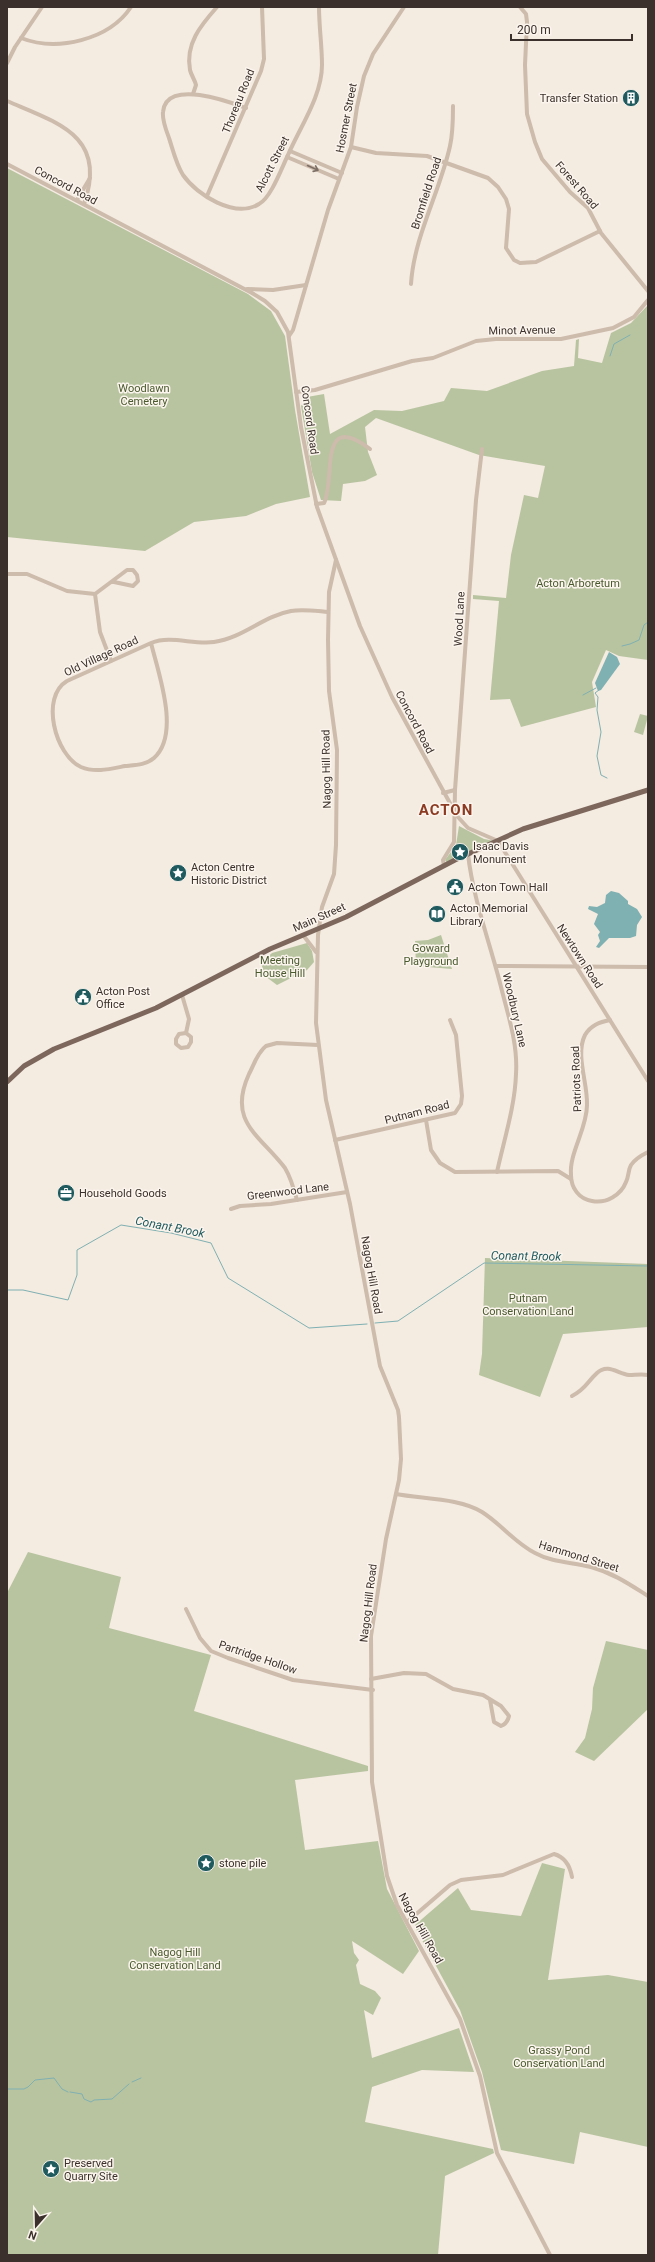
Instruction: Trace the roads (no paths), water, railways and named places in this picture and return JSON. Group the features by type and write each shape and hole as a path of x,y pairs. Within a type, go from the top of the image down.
{"main road":[{"name":"Main Street","path":"7,1082 24,1066 54,1049 156,1008 270,949 320,928 468,854 523,829 648,790"}],"street":[{"path":"7,63 21,38 42,7"},
{"path":"21,38 49,45 68,44 87,38 103,30 123,16 131,7"},
{"path":"193,94 196,85 190,71 193,41 198,28 217,7"},
{"name":"Thoreau Road","path":"207,196 261,72 264,58 262,7"},
{"name":"Alcott Street","path":"246,108 229,102 193,94 181,94 169,100 163,111 164,120 179,168 189,182 207,196 234,208 248,209 260,204 272,187 315,97 321,72 318,7"},
{"name":"Hosmer Street","path":"289,336 293,332 328,210 351,147 356,107 367,67 373,54 404,7"},
{"name":"Forest Road","path":"520,7 526,14 527,22 525,65 527,114 535,142 542,159 570,192 588,208 600,231 622,262 648,291"},
{"path":"7,101 49,120 73,134 86,151 91,173 90,185 84,204"},
{"name":"Bromfield Road","path":"411,284 412,269 417,250 446,163 452,134 453,106"},
{"path":"351,147 376,153 427,156 488,178 501,190 509,209 506,248 514,260 520,263 536,262 600,231"},
{"path":"290,150 342,173"},
{"path":"287,157 339,180"},
{"name":"Concord Road","path":"7,164 245,289 274,308 283,320 289,336 296,392 310,478 316,504 360,626 392,697 454,812 468,828 498,841"},
{"path":"77,200 91,173"},
{"path":"245,289 273,290 306,285"},
{"name":"Minot Avenue","path":"296,392 315,390 412,361 433,358 476,341 496,339 561,339 608,329 621,325 634,316 648,300"},
{"path":"316,504 324,503 327,495 331,452 334,443 342,439 352,438 370,449"},
{"name":"Wood Lane","path":"454,812 475,510 482,449"},
{"name":"Nagog Hill Road","path":"336,560 331,575 328,612 329,691 337,750 336,845 334,874 322,907 317,952 316,1023 326,1100 347,1192 380,1366 398,1410 401,1459 396,1494 386,1539 372,1629 372,1782 387,1876 397,1905 460,2019 480,2076 497,2153 550,2255"},
{"path":"7,574 27,574 67,591 95,594 129,570 133,570 138,575 138,581 133,586 114,582"},
{"path":"95,594 100,632 111,661"},
{"name":"Old Village Road","path":"151,643 166,711 166,730 160,750 154,758 143,764 94,771 80,767 71,761 62,750 52,704 54,696 61,685 151,643 171,640 215,642 234,637 274,616 291,611 328,612"},
{"path":"443,793 455,790"},
{"name":"Concord Road","path":"444,866 443,860 454,842 456,827 454,812"},
{"name":"Newtown Road","path":"498,841 648,1081"},
{"name":"Woodbury Lane","path":"468,854 512,1032 516,1074 497,1172"},
{"path":"303,935 317,952"},
{"path":"496,966 648,967"},
{"path":"182,995 189,1019 186,1033"},
{"name":"Putnam Road","path":"335,1140 455,1113 462,1100 456,1035 450,1020"},
{"name":"Patriots Road","path":"571,1179 572,1164 587,1115 587,1098 582,1052 583,1041 590,1029 598,1023 610,1020"},
{"path":"296,1200 285,1169 261,1143 245,1118 241,1099 255,1061 266,1046 277,1043 318,1045"},
{"path":"426,1120 431,1150 440,1163 448,1169 461,1173 558,1172 571,1179 576,1192 582,1198 600,1202 608,1200 622,1189 632,1163 648,1152"},
{"name":"Greenwood Lane","path":"231,1210 243,1205 296,1200 347,1192"},
{"path":"572,1396 583,1390 597,1372 604,1369 613,1369 628,1375 648,1375"},
{"name":"Hammond Street","path":"396,1494 471,1506 484,1513 535,1554 603,1570 626,1581 648,1596"},
{"name":"Partridge Hollow","path":"186,1609 200,1638 211,1651 293,1680 373,1690"},
{"path":"372,1679 420,1672 437,1679 453,1689 483,1695 501,1706 510,1716 504,1725 494,1722 490,1700"},
{"path":"407,1922 450,1885 461,1880 503,1875 554,1854 560,1855 566,1862 572,1877"}],"water":[{"path":"609,652 617,657 620,664 601,690 598,691 595,683"},
{"path":"611,891 619,893 628,901 628,904 637,909 642,917 637,925 636,936 630,938 609,938 599,948 596,947 600,941 598,935 600,932 594,924 598,914 588,909 589,906 597,907 605,903 606,895"}],"waterway":[{"path":"610,356 614,344 630,335"},
{"path":"622,646 639,640 644,625 648,622"},
{"path":"583,695 596,688"},
{"path":"599,690 595,693 598,697 597,710 601,732 597,756 601,775 607,778"},
{"name":"Conant Brook","path":"7,1290 23,1290 68,1300 77,1275 77,1250 121,1225 171,1233 211,1243 228,1278 309,1328 367,1324"},
{"name":"Conant Brook","path":"375,1323 398,1321 484,1263 648,1266"},
{"path":"7,2089 24,2089 35,2080 54,2078 62,2089 68,2092"},
{"path":"132,2082 141,2078"},
{"path":"70,2092 82,2094 84,2099 91,2102 94,2100 112,2099 129,2084"}],"place":[{"name":"Transfer Station","path":"631,98"},
{"name":"Isaac Davis Monument","path":"460,852"},
{"name":"Acton Centre Historic District","path":"178,873"},
{"name":"Acton Town Hall","path":"455,887"},
{"name":"Acton Memorial Library","path":"437,914"},
{"name":"Acton Post Office","path":"83,997"},
{"name":"Household Goods","path":"66,1193"},
{"name":"stone pile","path":"206,1863"},
{"name":"Preserved Quarry Site","path":"51,2169"}],"district":[{"name":"ACTON","path":"446,810"}],"park label":[{"name":"Woodlawn Cemetery","path":"144,394"},
{"name":"Acton Arboretum","path":"578,583"},
{"name":"Goward Playground","path":"431,954"},
{"name":"Meeting House Hill","path":"280,966"},
{"name":"Putnam Conservation Land","path":"528,1304"},
{"name":"Nagog Hill Conservation Land","path":"175,1958"},
{"name":"Grassy Pond Conservation Land","path":"559,2056"}]}
